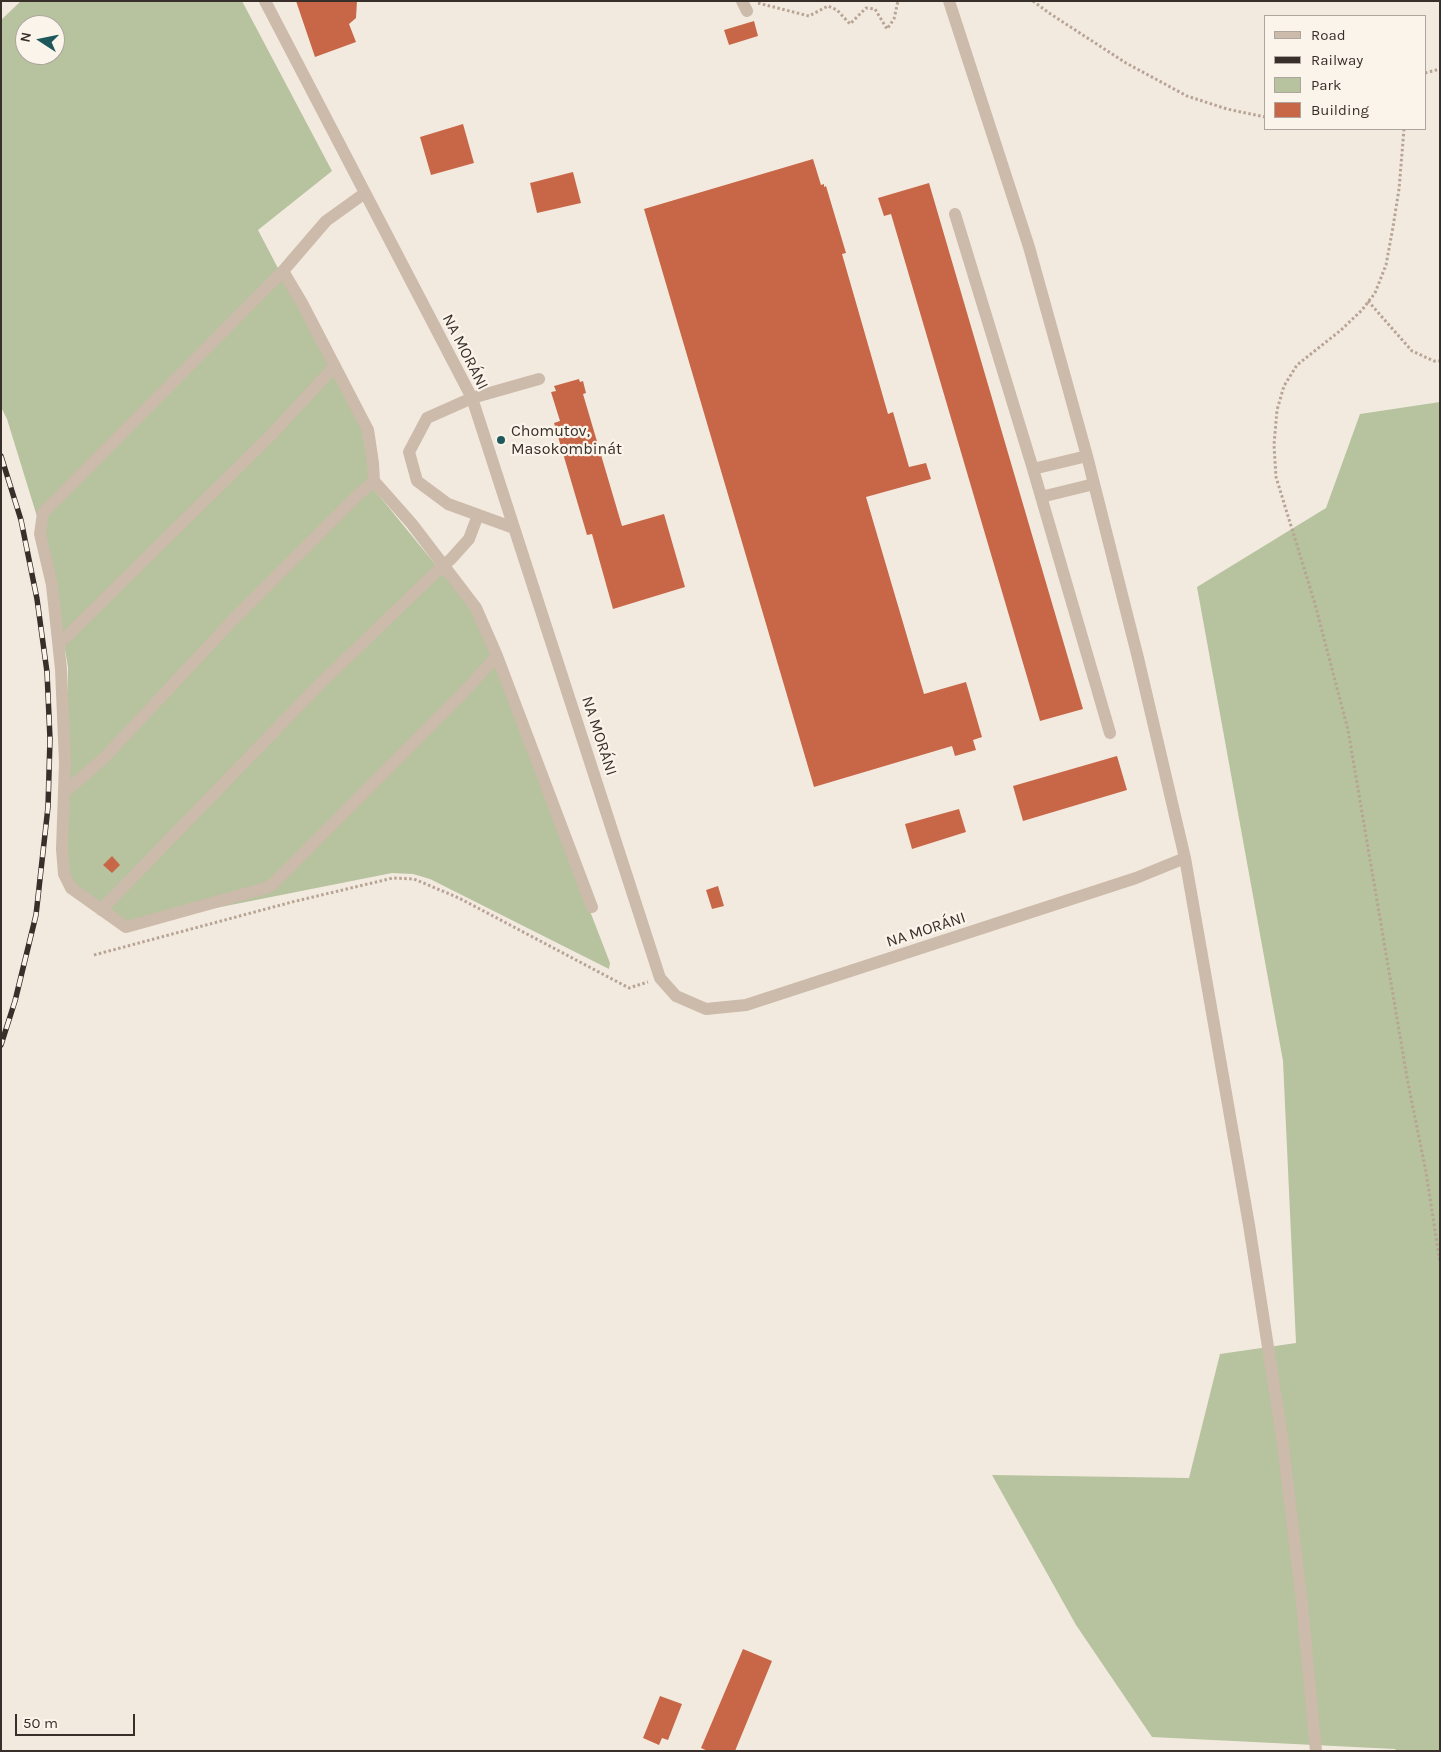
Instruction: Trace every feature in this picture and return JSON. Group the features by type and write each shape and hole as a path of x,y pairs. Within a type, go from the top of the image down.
{"street":[{"name":"NA MORÁNI","path":"265,1 472,398 660,978 676,996 706,1009 746,1005 1136,878 1185,858"},
{"path":"949,1 1028,247 1087,456 1138,658 1185,858 1249,1225 1282,1437 1302,1603 1316,1751"},
{"path":"365,193 326,221 283,271 43,513 40,534 52,586 62,678 65,792 62,849 64,874 71,888 126,927 266,888 273,884 460,697 497,656"},
{"path":"956,214 1110,733"},
{"path":"283,271 302,303 368,430 374,463 374,481 412,524 476,608 497,656 592,907"},
{"path":"59,644 271,435 335,366"},
{"path":"514,528 448,504 417,481 409,452 427,418 472,398 539,379"},
{"path":"1033,469 1087,456"},
{"path":"65,792 104,758 232,621 374,481"},
{"path":"1041,497 1094,484"},
{"path":"101,910 320,684 443,567 469,539 478,515"}],"path":[{"path":"746,5 809,16 828,6 837,10 850,24 866,8 875,9 887,28 894,19 898,1"},
{"path":"1033,1 1126,64 1187,96 1227,110 1264,117"},
{"path":"1426,73 1440,69"},
{"path":"1404,130 1399,189 1386,265 1375,293 1362,310 1342,330 1297,365 1284,386 1276,410 1274,445 1275,469 1285,510 1315,604 1348,730 1408,1083 1426,1172 1440,1263"},
{"path":"1368,301 1412,351 1440,361"},
{"path":"94,955 292,902 393,878 400,878 414,879 459,898 628,988 660,978"}],"green space":[{"path":"21,1 242,1 332,171 258,230 362,429 372,487 475,613 610,963 609,969 430,879 413,874 392,873 130,925 87,904 67,874 68,667 47,549 7,419 1,407 1,20"},
{"path":"1440,402 1440,1751 1397,1751 1395,1749 1152,1737 1076,1625 992,1475 1189,1478 1220,1354 1296,1343 1283,1061 1197,587 1326,508 1360,414"}],"building":[{"path":"296,1 357,1 356,18 349,24 356,42 315,57"},
{"path":"754,21 758,36 729,45 724,30"},
{"path":"463,124 474,163 431,175 420,137"},
{"path":"813,159 821,185 824,184 824,187 826,186 846,253 842,254 888,414 893,412 909,467 926,463 931,479 866,497 924,694 966,682 982,737 973,740 976,750 955,756 952,746 814,787 644,209"},
{"path":"573,172 581,203 537,213 530,183"},
{"path":"929,183 1083,709 1040,721 891,214 884,216 878,198"},
{"path":"579,379 580,382 583,381 586,393 583,394 622,526 664,514 685,587 613,609 592,534 587,535 554,423 560,421 551,392 556,391 554,386"},
{"path":"1117,756 1127,790 1023,821 1013,786"},
{"path":"959,809 966,832 912,849 905,824"},
{"path":"112,856 120,865 112,873 103,865"},
{"path":"718,886 724,906 712,909 706,890"},
{"path":"743,1649 772,1661 735,1751 708,1751 701,1748"},
{"path":"660,1696 682,1704 668,1740 662,1738 659,1745 643,1738"}],"railway":[{"path":"1,456 21,520 37,599 47,672 50,739 48,807 36,915 15,1001 1,1045"}],"place":[{"name":"Chomutov, Masokombinát","path":"501,440"}]}
